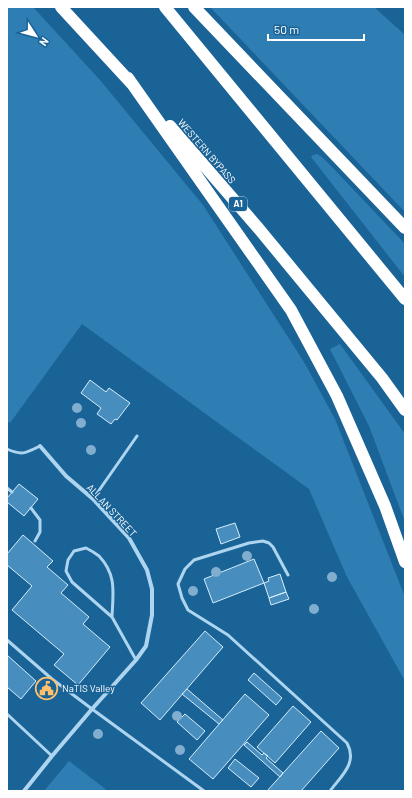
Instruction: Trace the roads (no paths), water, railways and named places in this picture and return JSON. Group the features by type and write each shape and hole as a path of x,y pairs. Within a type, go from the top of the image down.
{"highway":[{"name":"WESTERN BYPASS","path":"61,7 128,78 259,229 382,378 405,410"},
{"path":"165,7 405,299"},
{"path":"194,7 405,228"},
{"path":"128,78 291,310 337,396 385,506 405,562"}],"street":[{"name":"ALLAN STREET","path":"24,791 92,709 136,660 146,646 152,615 152,589 147,570 129,538 93,499 66,476 40,446"}],"lane":[{"path":"93,499 137,436"},
{"path":"7,449 18,453 29,452 40,446"},
{"path":"7,488 12,492"},
{"path":"31,508 40,520 40,532 35,541"},
{"path":"288,575 273,547 269,543 263,541 249,543 194,560 185,569 178,584 182,598 188,610 228,635 347,743 349,747 349,767 330,791"},
{"path":"112,617 114,589 110,570 98,556 86,548 74,551 68,560 66,571 72,582 112,617 136,660"},
{"path":"7,640 52,679 204,791"},
{"path":"7,714 52,756"}],"place":[{"name":"NaTIS Valley","path":"47,688"}]}
